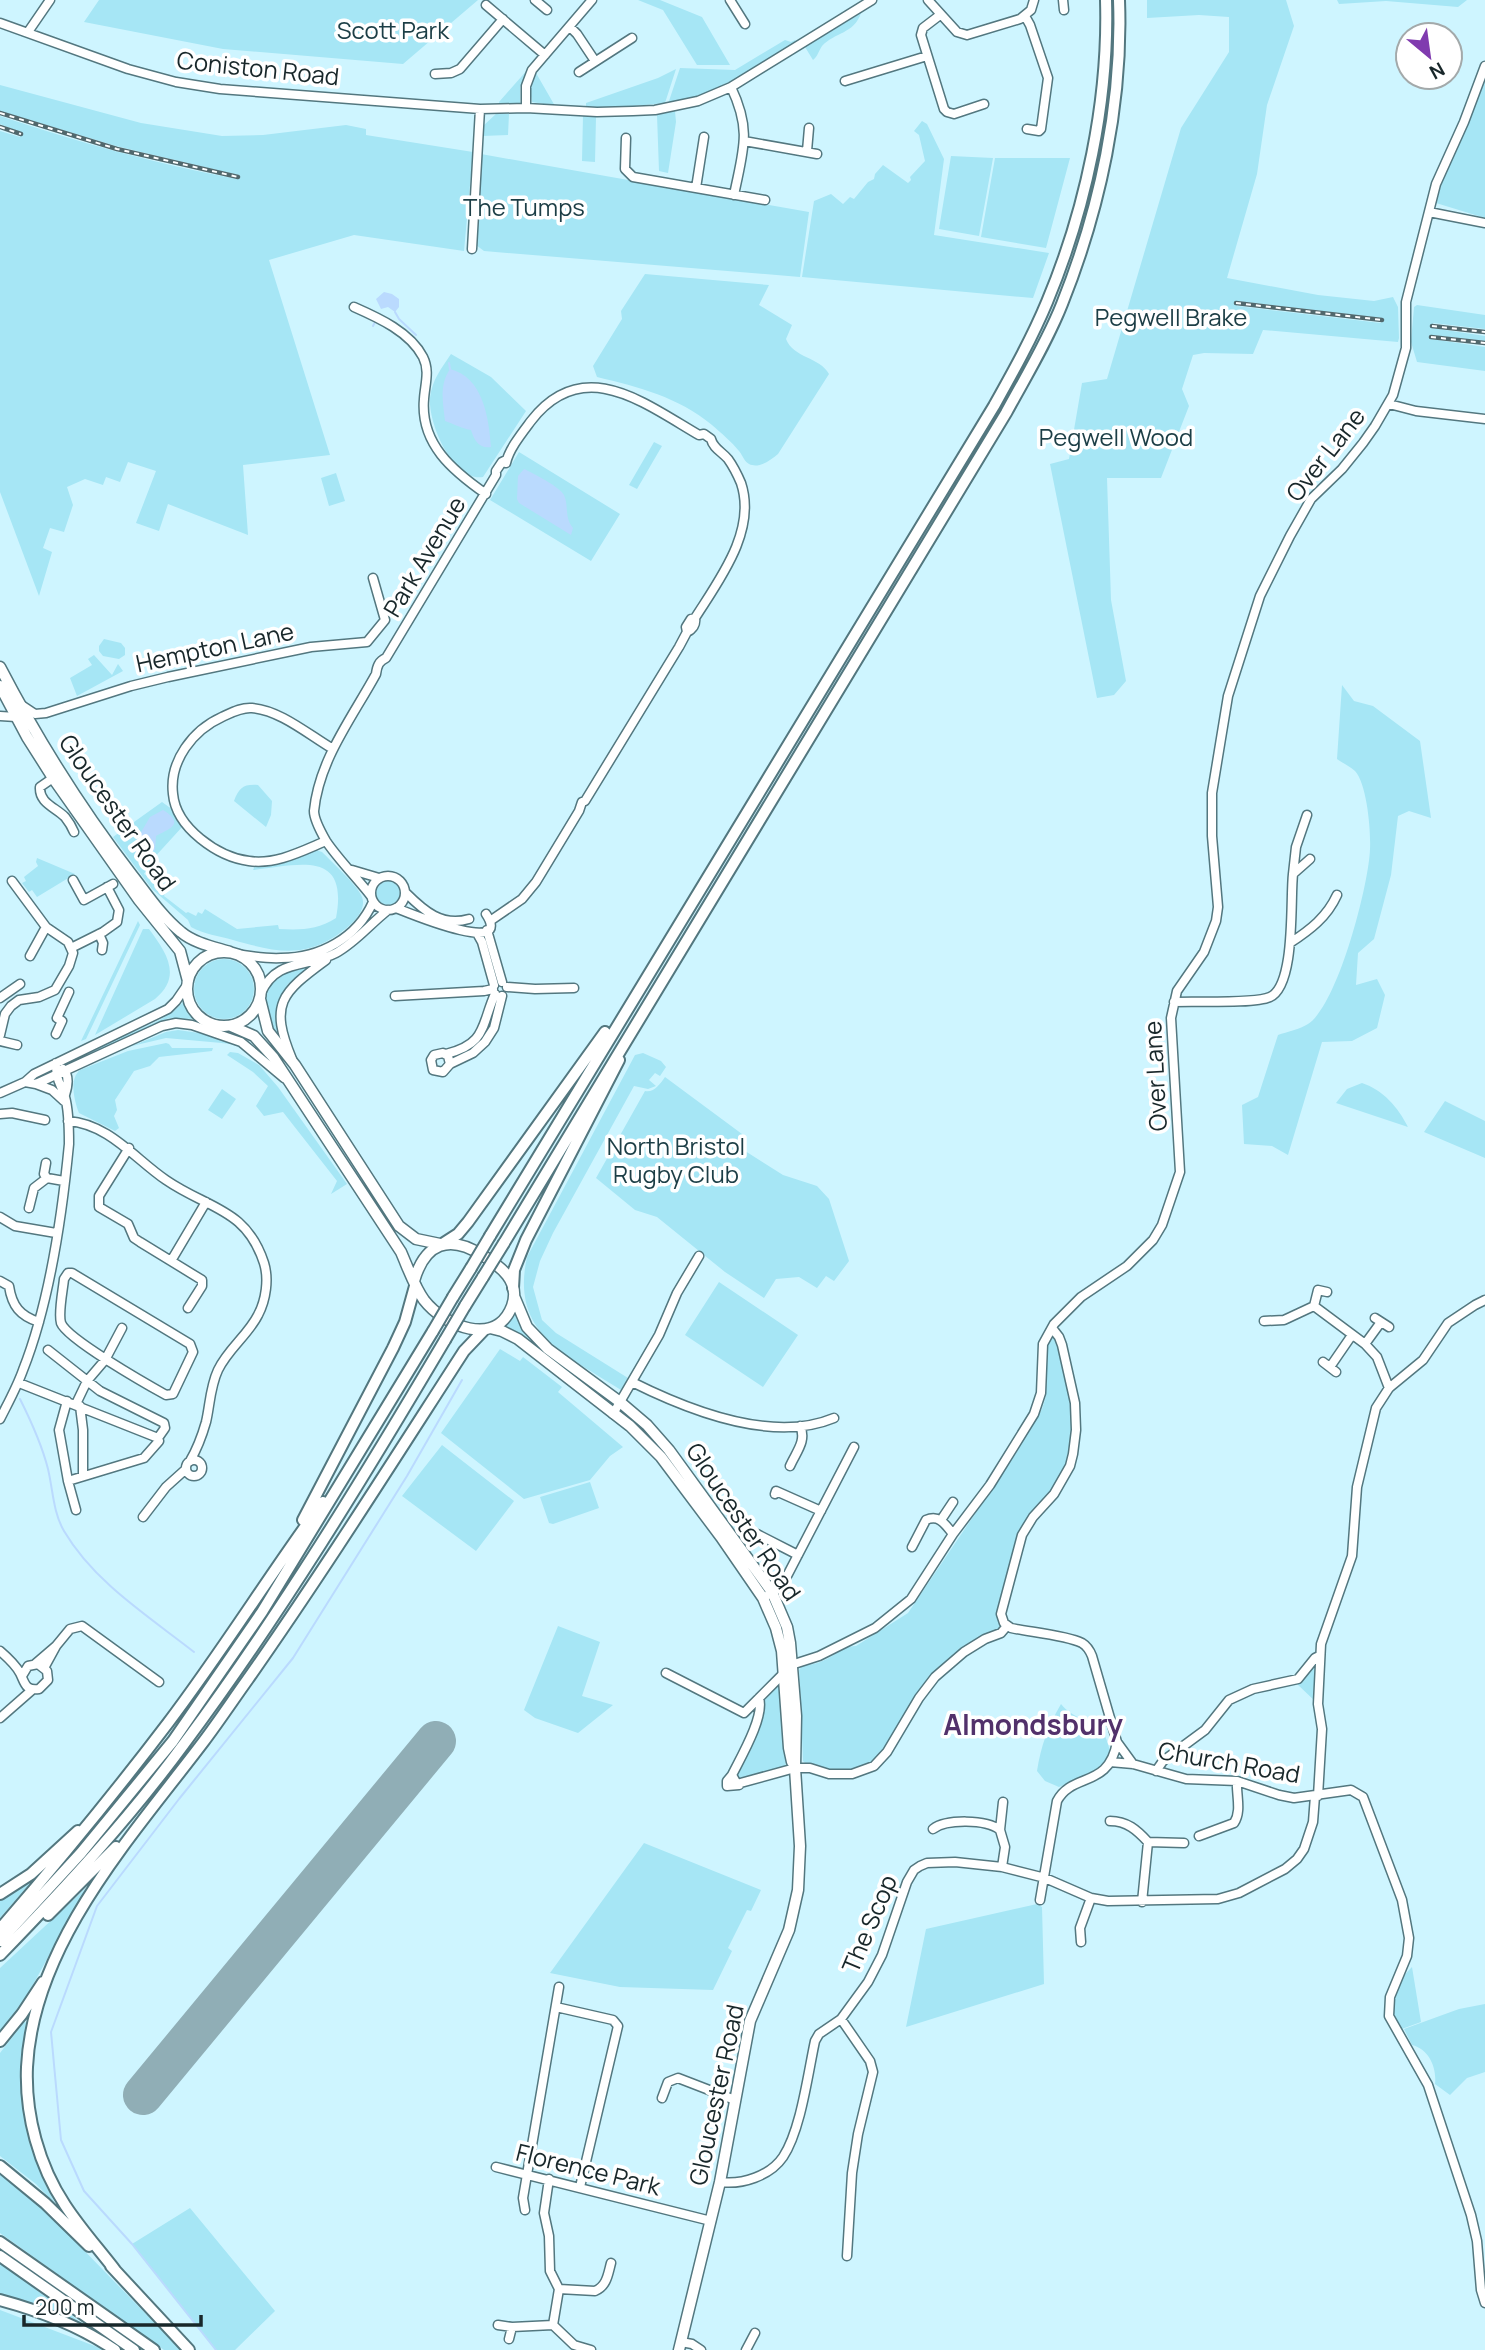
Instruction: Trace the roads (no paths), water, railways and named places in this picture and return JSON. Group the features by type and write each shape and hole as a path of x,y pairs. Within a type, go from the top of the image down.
{"highway":[{"path":"0,1941 89,1843 173,1741 262,1612 987,418 1024,352 1070,239 1090,163 1097,121 1106,0"},
{"path":"0,1955 122,1823 184,1745 313,1557 1006,414 1056,316 1084,243 1102,169 1117,68 1119,0"},
{"path":"442,1244 458,1234 468,1223 650,970"},
{"path":"514,1292 514,1270 526,1240 613,1075 632,1028"},
{"path":"281,1559 393,1348 405,1322 415,1284"},
{"path":"115,2270 54,2187 37,2145 31,2119 27,2069 29,2045 52,1968 71,1928 102,1877 203,1741 297,1606 464,1351 487,1329"},
{"path":"0,1929 79,1839 93,1817 168,1723 352,1461"},
{"path":"297,1606 367,1469"},
{"path":"0,1894 31,1874 93,1817"},
{"path":"0,1962 144,1817"},
{"path":"0,2041 22,2014 52,1968"},
{"path":"0,2166 45,2203 115,2270 188,2350"},
{"path":"0,2242 154,2350"},
{"path":"0,2256 134,2350"},
{"path":"0,2300 60,2320 94,2336 115,2350"}],"main road":[{"name":"Gloucester Road","path":"0,667 14,703 16,717 53,778 150,916 178,947 188,983"},
{"name":"Gloucester Road","path":"0,685 116,854 168,920 188,937 234,953"},
{"path":"220,952 234,953 254,968 260,981 260,996 268,1031 295,1065 400,1226 416,1240 464,1245 499,1266 506,1272 514,1292 512,1306 507,1314 487,1329 469,1330 435,1311 415,1284 401,1252 346,1167 260,1041 248,1031 206,1021 194,1010 188,998 188,983 192,970 204,958 220,952"},
{"path":"228,1026 246,1019 260,996"},
{"path":"415,1284 423,1259 442,1244"},
{"name":"Gloucester Road","path":"514,1292 527,1327 548,1349 620,1402 647,1425 669,1450 787,1627 789,1748 795,1768 800,1846 798,1890 789,1930 750,2021 720,2182 680,2346"},
{"name":"Gloucester Road","path":"487,1329 502,1331 518,1339 630,1426 661,1457 767,1595"}],"street":[{"path":"27,32 50,0"},
{"path":"535,0 547,10"},
{"path":"526,107 525,95 529,76 589,3 579,0"},
{"path":"730,0 745,24"},
{"name":"Coniston Road","path":"0,23 93,57 194,86 480,109 526,107 597,112 655,110 698,101 731,87 872,0"},
{"path":"928,0 957,32 967,34 1025,16 1031,10 1034,0"},
{"path":"486,5 545,55"},
{"path":"940,15 921,32 947,112 954,114 984,104"},
{"path":"1025,16 1048,80 1041,129 1027,129"},
{"path":"435,74 451,73 460,69 503,19"},
{"path":"570,27 596,61"},
{"path":"579,72 632,38"},
{"path":"845,81 927,56"},
{"name":"Over Lane","path":"787,1664 815,1657 875,1628 911,1599 953,1534 990,1485 1034,1414 1041,1393 1043,1344 1052,1328 1081,1297 1127,1266 1153,1240 1162,1225 1179,1180 1175,1071 1170,1033 1174,1002 1182,982 1204,952 1216,921 1218,907 1212,806 1215,765 1228,696 1270,572 1311,499 1349,460 1376,426 1389,404 1405,356 1406,302 1436,184 1485,66"},
{"path":"731,87 743,115 744,141 734,195"},
{"path":"472,249 480,109"},
{"path":"807,151 809,128"},
{"path":"696,188 704,137"},
{"path":"626,138 625,169 633,177 765,200"},
{"path":"744,141 817,153"},
{"path":"1429,212 1485,223"},
{"path":"354,307 402,332 422,354 427,366 424,407 434,446 456,473 486,494"},
{"name":"Park Avenue","path":"372,899 351,869 326,841 315,815 318,781 333,749 496,475 500,474 525,429 541,408 567,393 588,388 601,387 625,393 699,435 708,437 729,460 741,483 745,509 743,532 726,567 695,618 686,626 687,632 585,801 586,805 579,811 536,882 522,899 502,912 481,918"},
{"name":"Over Lane","path":"1389,404 1416,411 1485,419"},
{"name":"Hempton Lane","path":"46,713 168,677 311,647 368,642 386,621 373,578"},
{"path":"0,714 14,703 35,714 46,713"},
{"path":"326,841 272,860 251,862 229,856 201,839 187,825 174,801 172,787 187,745 207,725 243,708 253,708 280,717 333,749"},
{"path":"34,731 46,713"},
{"path":"0,714 16,717"},
{"path":"53,778 40,787 40,794 72,829 61,831"},
{"path":"1174,1002 1260,1000 1272,996 1282,982 1290,943 1296,847 1307,815"},
{"path":"1293,874 1310,859"},
{"path":"351,869 379,878 395,877 421,908 441,919 458,922 481,918"},
{"path":"234,953 292,958 324,950 356,929 366,917 372,899 371,889 379,878"},
{"path":"71,948 114,925 119,914 110,885 84,900 73,880"},
{"path":"0,1035 5,1014 14,1003 46,995 58,985 72,959 71,948 64,937 46,927 15,894 12,881"},
{"path":"295,1065 281,1027 282,1005 299,981 392,909 401,905 406,893"},
{"path":"1290,943 1325,916 1337,895"},
{"path":"372,899 382,909 392,909 446,928 474,932 482,942 499,989 488,1020 478,1036 463,1049 440,1053 430,1060 431,1067 436,1072 443,1072 450,1064 473,1053 485,1042 494,1028 499,989 481,918"},
{"path":"474,932 481,918"},
{"path":"474,932 481,918"},
{"path":"30,956 46,927"},
{"path":"99,934 103,943 102,950"},
{"path":"260,996 269,979 279,970 334,954"},
{"path":"0,1093 168,1009 177,1001 188,983"},
{"path":"14,1003 4,995 20,984"},
{"path":"56,1034 62,1021 57,1018 72,993 58,985"},
{"path":"395,996 499,989 574,988"},
{"path":"36,1084 169,1024 184,1023 246,1045 288,1082"},
{"path":"204,1029 228,1026"},
{"path":"446,1054 450,1064"},
{"path":"0,1419 19,1382 47,1291 64,1181 69,1124 65,1099 58,1085 60,1072 56,1063"},
{"path":"25,1082 55,1092 65,1099"},
{"path":"0,1114 41,1116"},
{"path":"69,1124 79,1121 108,1134 129,1148 169,1183 230,1214 252,1236 266,1270 264,1303 253,1325 228,1353 218,1371 211,1390 206,1422 190,1466 166,1487 143,1517"},
{"path":"129,1148 99,1196 99,1207 128,1224 134,1238 139,1242 202,1280 202,1286 188,1308"},
{"path":"46,1163 44,1174 47,1178"},
{"path":"29,1208 34,1188 47,1178 64,1181"},
{"path":"171,1261 206,1202"},
{"path":"0,1217 15,1226 56,1233"},
{"path":"613,1414 659,1335 674,1291 699,1256"},
{"path":"68,1273 192,1347 173,1394 169,1396 105,1360 61,1323 64,1279 68,1273"},
{"path":"0,1281 12,1284 11,1299 22,1316 39,1322"},
{"path":"1314,1306 1318,1290 1327,1292"},
{"path":"1314,1306 1377,1357 1389,1388 1423,1360 1448,1324 1485,1300"},
{"path":"1268,1318 1284,1320 1314,1306"},
{"path":"1364,1344 1378,1320 1389,1327"},
{"path":"76,1510 59,1430 87,1381 105,1360 122,1328"},
{"path":"759,1698 761,1708 732,1775 739,1785 795,1768 810,1768 828,1774 852,1774 874,1766 887,1752 919,1698 936,1677 964,1652 1001,1633 1007,1626 1002,1619 1002,1608 1022,1535 1033,1517 1054,1494 1070,1466 1073,1454 1076,1430 1074,1403 1062,1345 1052,1328"},
{"path":"1330,1367 1352,1335"},
{"path":"48,1350 100,1391 164,1423 165,1428 158,1438 159,1441 144,1458 68,1481"},
{"path":"19,1382 158,1438"},
{"path":"632,1382 670,1401 703,1413 758,1424 800,1426 834,1418"},
{"name":"The Scop","path":"720,2182 752,2179 777,2164 784,2155 798,2117 815,2041 820,2034 841,2019 868,1982 882,1955 902,1894 914,1870 927,1864 955,1862 1002,1867 1045,1878 1091,1898 1108,1902 1142,1902 1218,1899 1238,1893 1297,1860 1304,1849 1313,1822 1316,1796 1322,1729 1318,1704 1321,1644 1352,1556 1357,1488 1368,1434 1376,1408 1389,1388"},
{"path":"74,1404 83,1430 83,1476"},
{"path":"790,1466 804,1435 800,1426"},
{"path":"767,1595 780,1585 798,1555 853,1447"},
{"path":"775,1494 776,1491 821,1511"},
{"path":"941,1520 953,1502"},
{"path":"912,1548 930,1517 941,1520 953,1534"},
{"path":"762,1535 798,1555"},
{"path":"44,1668 56,1646 70,1629 82,1626 159,1682"},
{"name":"Church Road","path":"1007,1626 1086,1646 1092,1656 1117,1742 1133,1764"},
{"path":"0,1718 11,1708 26,1683 31,1665 56,1646"},
{"path":"0,1651 26,1683 40,1689 46,1684 48,1676 44,1668"},
{"path":"1156,1771 1163,1761 1205,1730 1229,1700 1253,1689 1297,1679 1319,1656"},
{"path":"10,1660 44,1668"},
{"path":"666,1673 744,1713 787,1664"},
{"path":"1041,1900 1057,1801 1061,1794 1102,1773 1110,1762 1117,1742"},
{"name":"Church Road","path":"1110,1762 1133,1764 1186,1779 1237,1781 1294,1798 1351,1790 1363,1797 1402,1900 1409,1938 1390,1997 1389,2016 1428,2085 1471,2215 1477,2241 1480,2290 1485,2303"},
{"path":"1202,1832 1234,1823 1237,1819 1237,1781"},
{"path":"1002,1867 1005,1847 999,1829 1003,1802"},
{"path":"1110,1821 1121,1821 1148,1842 1179,1846"},
{"path":"933,1829 943,1824 969,1822 994,1825 999,1829"},
{"path":"1142,1902 1148,1842"},
{"path":"1081,1942 1080,1928 1091,1898"},
{"path":"525,2210 523,2198 559,1987"},
{"path":"556,2007 613,2020 618,2026 580,2188"},
{"path":"841,2019 870,2061 873,2071 858,2134 847,2200 850,2252"},
{"path":"662,2098 668,2082 678,2078 735,2100"},
{"name":"Florence Park","path":"496,2167 711,2221"},
{"path":"549,2179 544,2213 549,2236 550,2271 559,2289 553,2325"},
{"path":"559,2289 595,2291 605,2285 610,2267 620,2275"},
{"path":"498,2325 553,2325 576,2349 591,2350"},
{"path":"509,2339 512,2327"},
{"path":"746,2350 755,2333"},
{"path":"680,2346 692,2344 701,2350"}],"waterway":[{"path":"395,312 416,335"},
{"path":"373,326 376,320"},
{"path":"449,363 450,369"},
{"path":"216,2350 132,2244 84,2191 61,2140 51,2032 97,1906 293,1658 407,1476 462,1380"},
{"path":"20,1399 43,1451 60,1524 76,1549 123,1597 194,1652"}],"railway":[{"path":"0,113 117,149 238,177"},
{"path":"0,127 21,134"},
{"path":"1236,303 1382,320"},
{"path":"1432,326 1485,332"},
{"path":"1431,337 1485,343"}],"district":[{"name":"Almondsbury","path":"1033,1725"}],"park label":[{"name":"Scott Park","path":"393,31"},
{"name":"The Tumps","path":"524,208"},
{"name":"Pegwell Brake","path":"1171,318"},
{"name":"Pegwell Wood","path":"1116,438"},
{"name":"North Bristol Rugby Club","path":"676,1161"}]}
